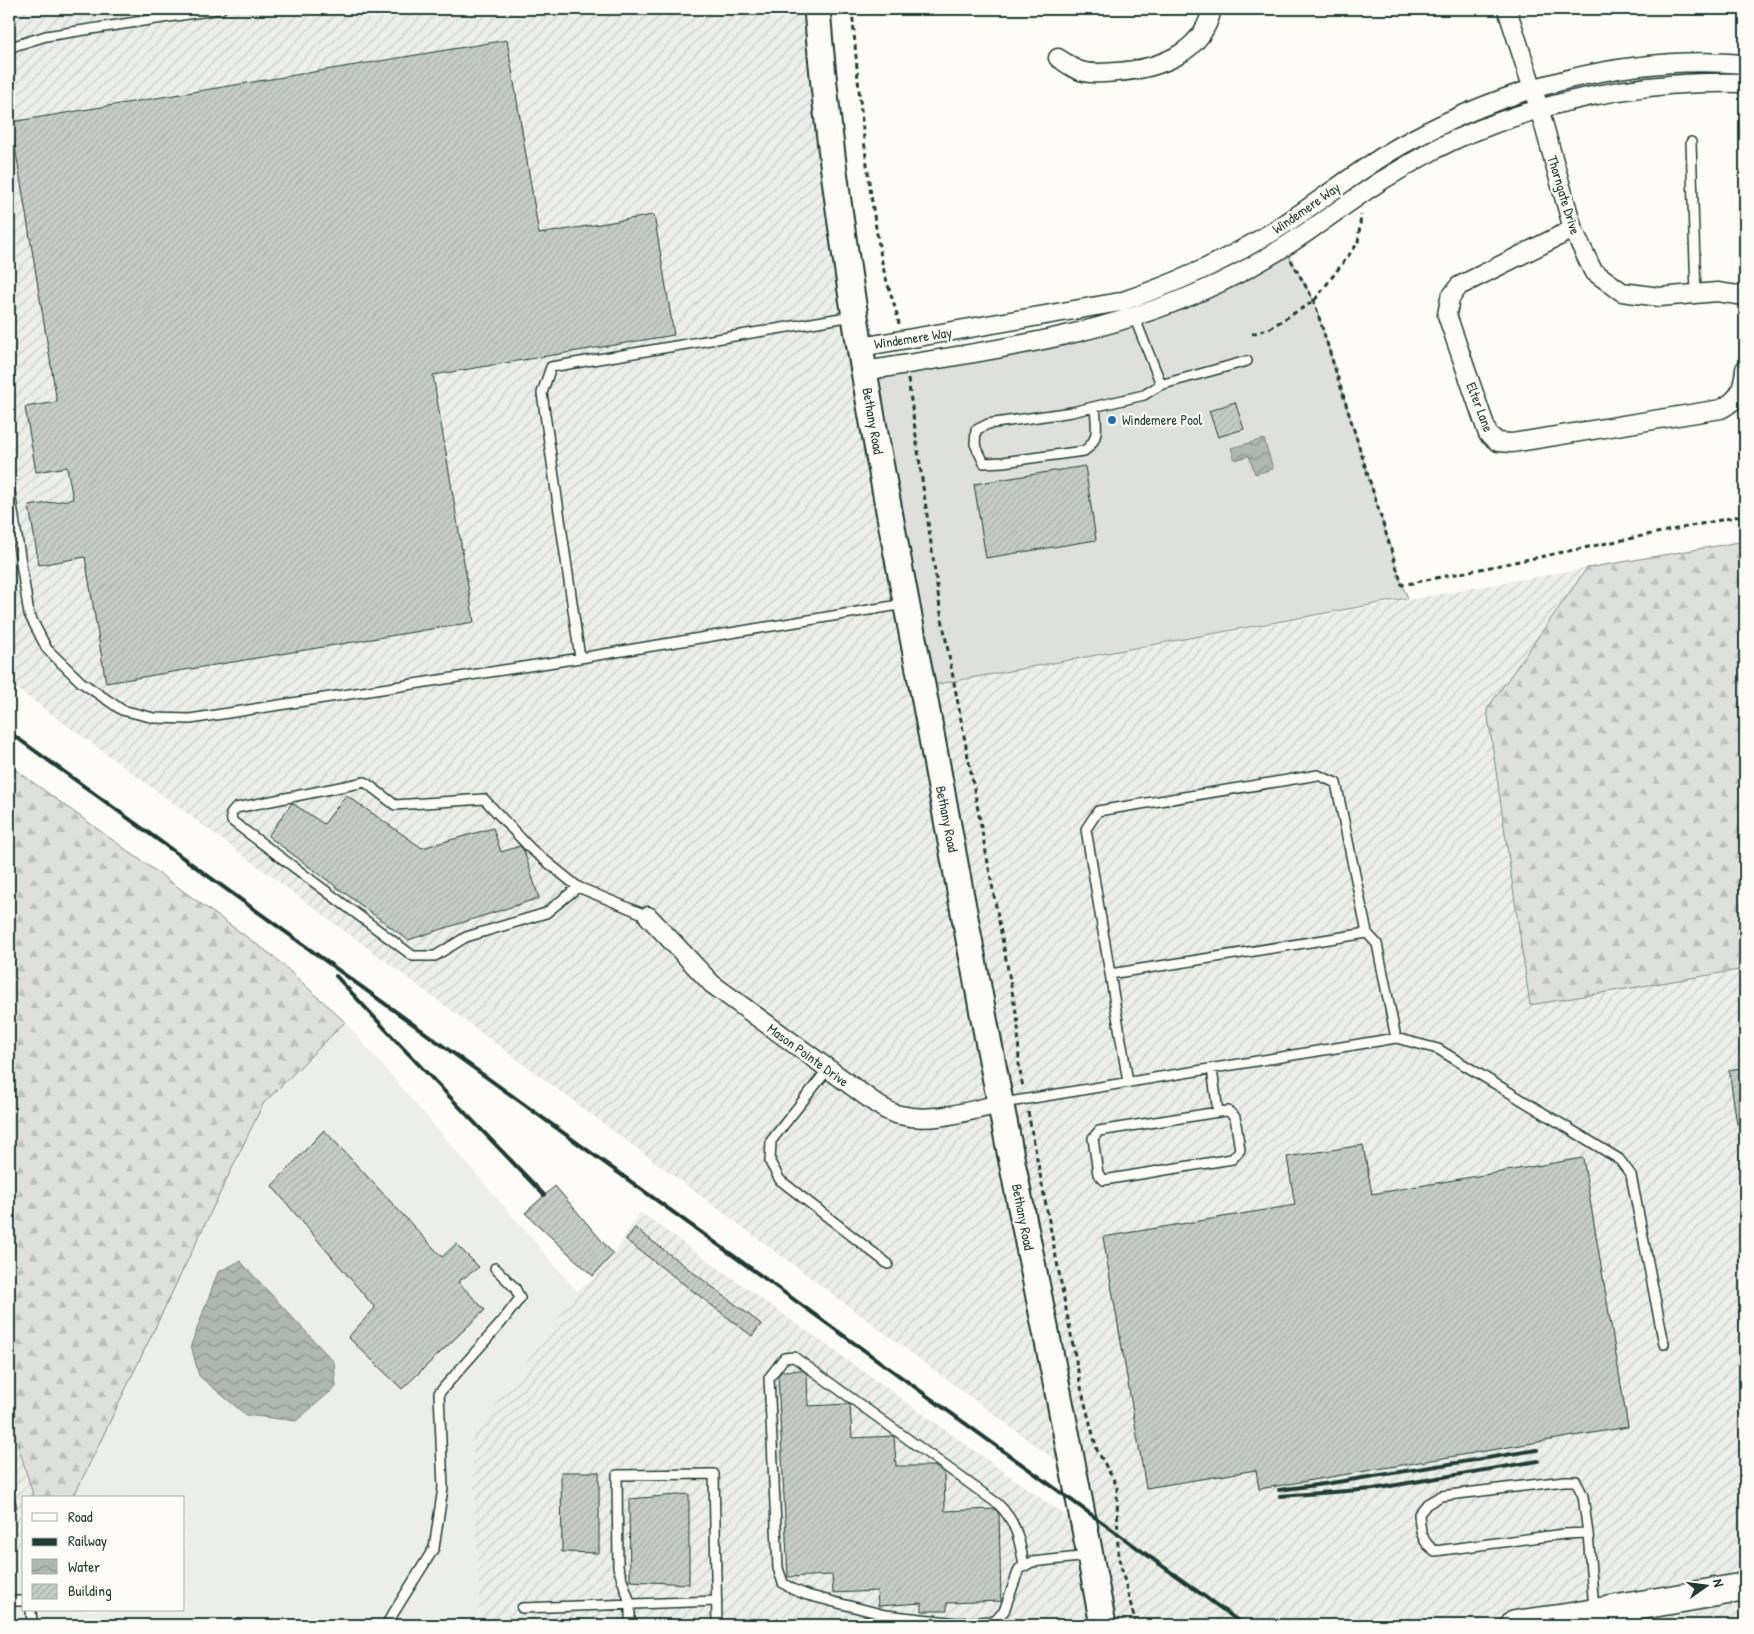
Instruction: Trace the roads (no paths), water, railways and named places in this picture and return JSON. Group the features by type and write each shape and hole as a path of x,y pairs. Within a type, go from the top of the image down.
{"main road":[{"name":"Bethany Road","path":"817,9 831,156 865,371 906,603 1000,1104 1102,1625"},
{"path":"1515,1625 1595,1619 1745,1587"}],"street":[{"path":"1058,58 1079,71 1092,73 1134,71 1161,65 1185,52 1195,42 1204,31 1212,9"},
{"name":"Thorngate Drive","path":"1507,9 1539,108 1573,229 1593,271 1622,292 1660,296 1717,292 1745,296"},
{"name":"Windemere Way","path":"861,347 1082,309 1128,300 1155,291 1193,276 1235,254 1276,230 1367,166 1457,116 1532,89 1604,72 1642,66 1745,64"},
{"name":"Windemere Way","path":"865,371 1008,348 1070,334 1163,307 1204,290 1250,267 1284,247 1378,183 1442,146 1468,134 1539,108 1602,93 1653,86 1717,82 1745,83"},
{"name":"Elter Lane","path":"1573,229 1458,286 1450,298 1447,315 1488,434 1498,442 1512,443 1721,409 1734,402 1743,387 1745,369"},
{"name":"Mason Pointe Drive","path":"648,916 712,984 878,1105 898,1115 934,1118 1000,1104"}],"lane":[{"path":"9,49 46,36 221,9"},
{"path":"1691,142 1696,294"},
{"path":"1128,300 1160,385"},
{"path":"580,658 542,393 551,367 856,316"},
{"path":"1095,407 1096,434 1093,444 1084,451 1003,462 984,462 975,444 976,430 988,424 1095,407 1144,395 1160,385 1248,361"},
{"path":"9,486 29,614 48,649 81,682 122,710 154,718 190,719 580,658 906,603"},
{"path":"1128,1082 1086,829 1098,811 1318,775 1336,783 1367,933 1377,944 1396,1038"},
{"path":"578,887 546,914 466,937 435,956 413,956 232,821 231,814 236,808 365,782 395,805 484,799 531,849 578,887 648,916"},
{"path":"1110,974 1367,933"},
{"path":"1000,1104 1396,1038 1438,1048 1619,1160 1631,1175 1664,1344"},
{"path":"828,1069 771,1141 770,1162 780,1180 888,1264"},
{"path":"1212,1069 1218,1112"},
{"path":"1228,1111 1235,1118 1240,1150 1232,1159 1104,1180 1098,1174 1093,1138 1099,1131 1218,1112 1228,1111"},
{"path":"386,1625 434,1548 443,1488 439,1393 501,1323 520,1298 515,1288 495,1268"},
{"path":"1024,1566 1020,1542 1009,1515 998,1504 794,1357 784,1358 775,1368 769,1378 778,1568 783,1583 806,1595 885,1615 958,1623 993,1623 1004,1611 1019,1569 1032,1562 1090,1556"},
{"path":"630,1625 630,1604 618,1567 617,1475 714,1474 717,1625"},
{"path":"1588,1533 1556,1535 1435,1551 1426,1545 1420,1530 1419,1514 1428,1504 1440,1496 1576,1481 1582,1496 1588,1533 1595,1619"},
{"path":"9,1601 22,1601"},
{"path":"522,1608 717,1601"},
{"path":"31,1612 32,1625"}],"water":[{"path":"1264,439 1273,469 1255,474 1249,456 1235,460 1231,448"},
{"path":"240,1261 334,1362 336,1387 296,1421 246,1415 199,1376 191,1345 218,1272"}],"railway":[{"path":"9,732 1244,1625"},
{"path":"336,976 544,1195"},
{"path":"1279,1490 1537,1450"},
{"path":"1280,1496 1373,1489 1538,1461"}],"place":[{"name":"Windemere Pool","path":"1112,420"}]}
